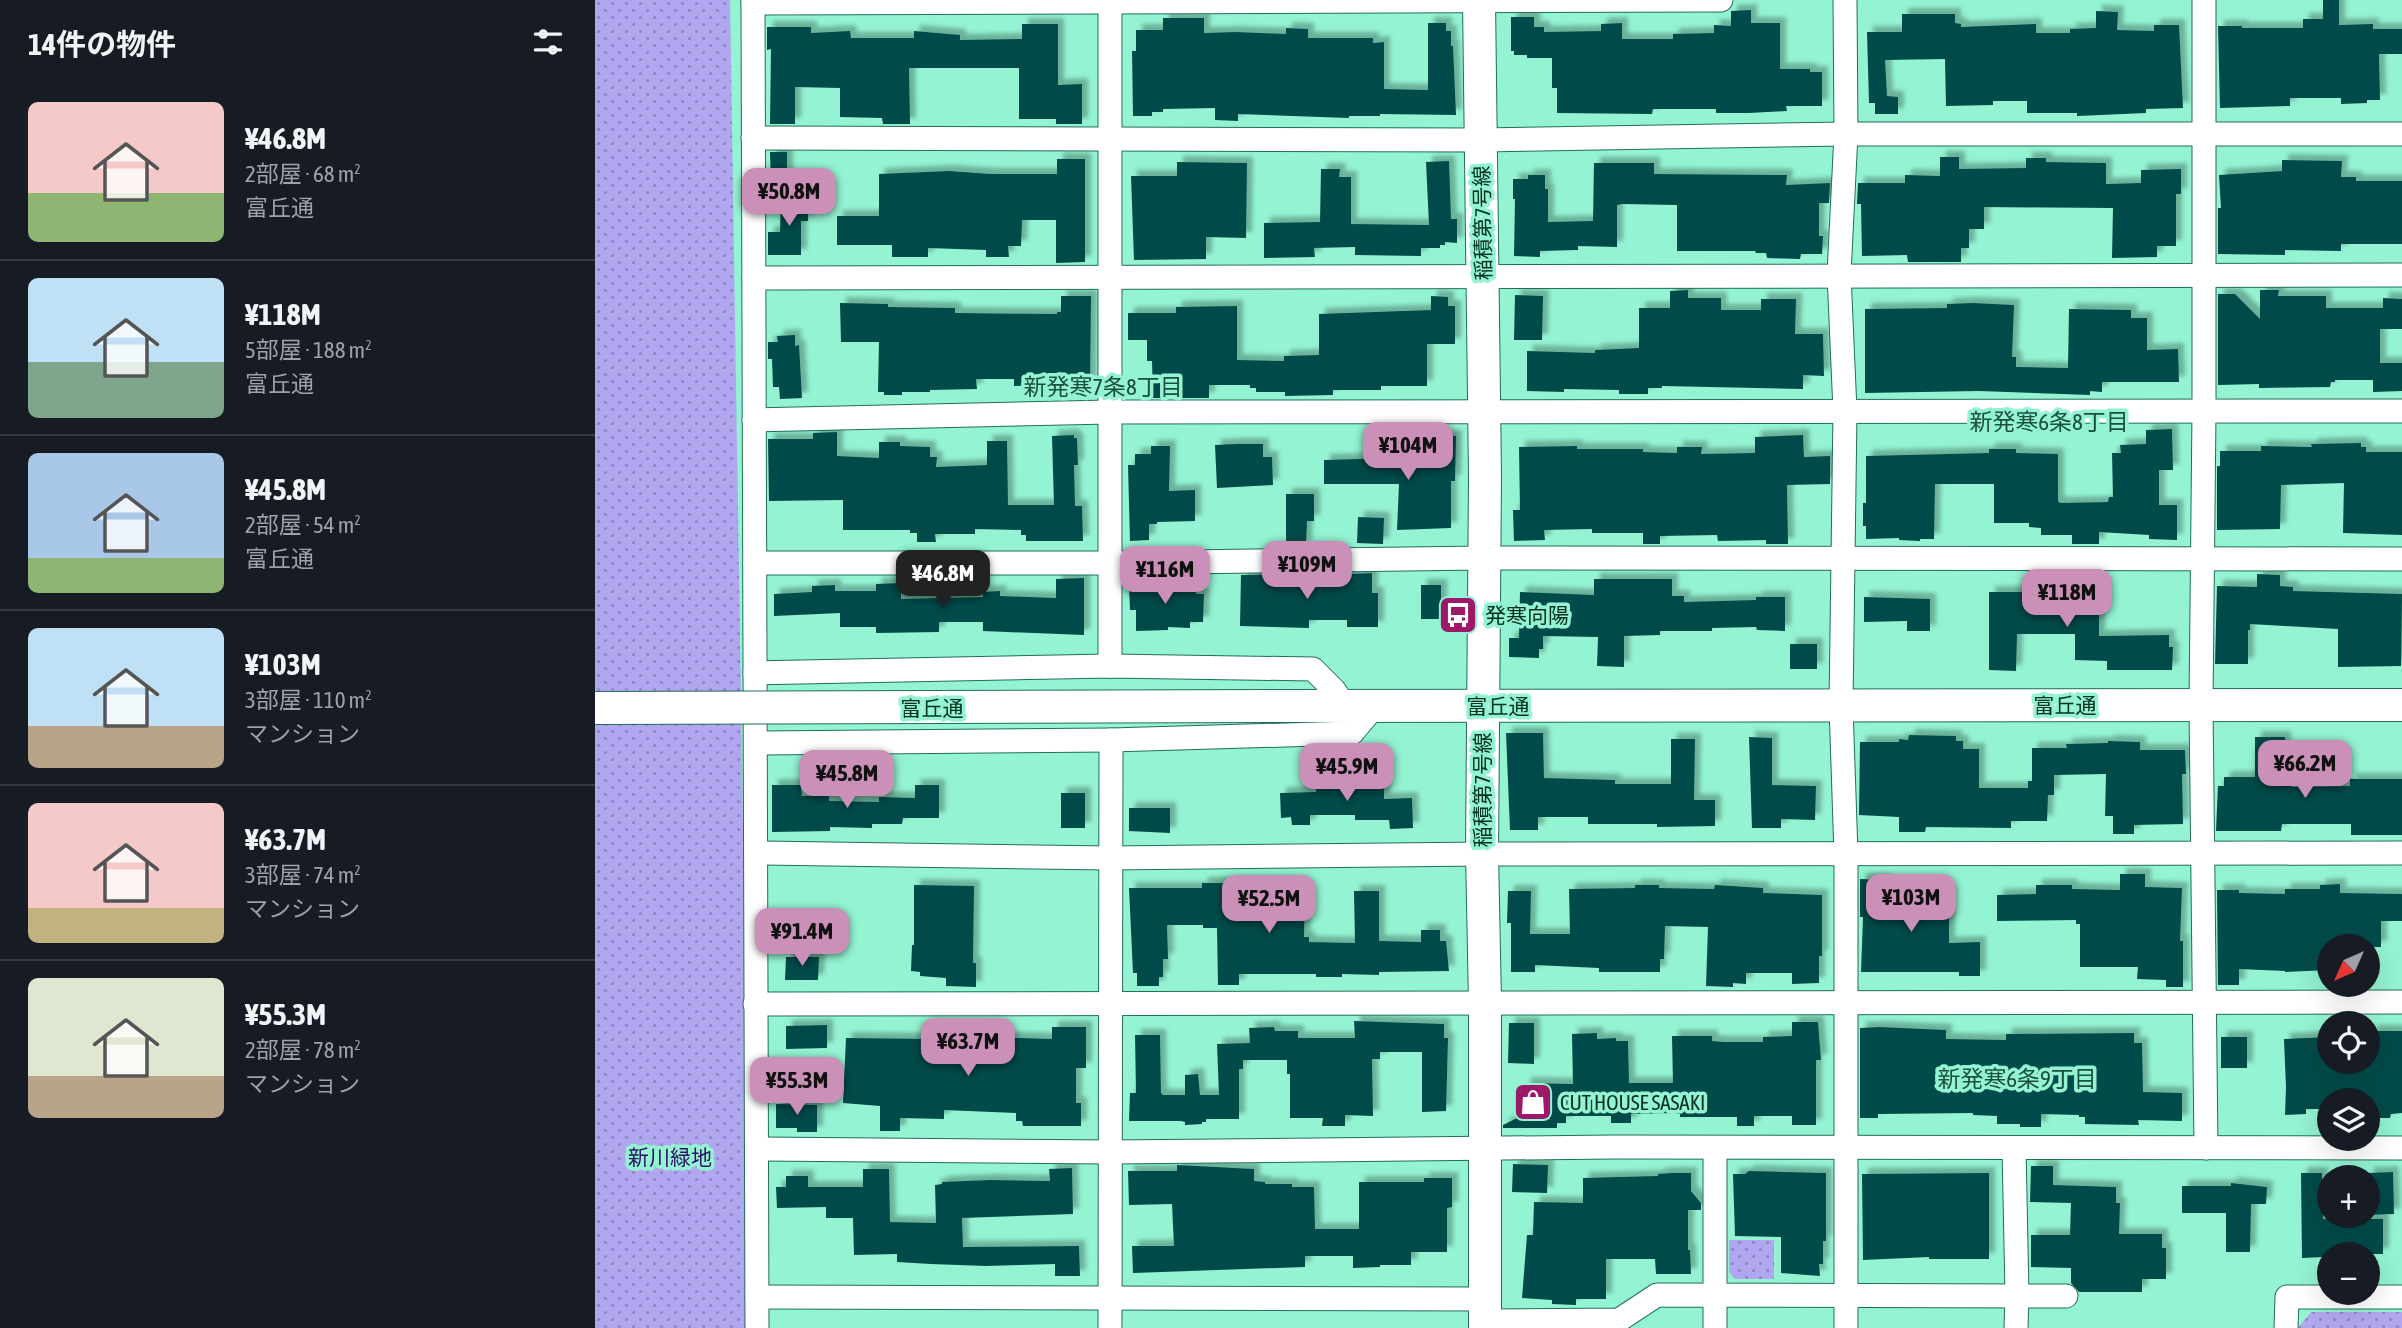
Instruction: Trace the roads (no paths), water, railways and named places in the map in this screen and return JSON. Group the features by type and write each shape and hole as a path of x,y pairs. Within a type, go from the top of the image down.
{"street":[{"path":"757,1328 753,2 1721,0"},
{"path":"1845,0 1846,134 1839,275 1845,411 1841,706 1846,854 1846,1328"},
{"path":"2204,0 2201,705 2206,1148"},
{"path":"1110,1 1110,666"},
{"name":"稲積第7号線","path":"1479,1 1484,413 1482,854 1485,1316"},
{"path":"753,138 1481,140 1846,134 2402,134"},
{"path":"754,278 2402,275"},
{"path":"754,420 1110,412 2402,411"},
{"path":"755,563 1110,563 1484,558 2402,559"},
{"path":"755,673 1110,666 1313,669 1334,690 1360,706 1352,733 1111,740 756,743"},
{"name":"富丘通","path":"595,709 2402,705"},
{"path":"1110,1328 1111,740"},
{"path":"756,853 1110,858 1482,854 2402,853"},
{"path":"755,1004 2402,1002"},
{"path":"757,1149 1110,1152 1485,1148 2402,1148"},
{"path":"1715,1148 1715,1328"},
{"path":"2014,1148 2017,1294 2015,1328"},
{"path":"757,1297 1110,1297 1619,1320 1657,1295 2066,1296"},
{"path":"2286,1328 2287,1297 2402,1297"}],"place":[{"name":"発寒向陽","path":"1458,615"},
{"name":"CUT HOUSE SASAKI","path":"1533,1102"}],"district":[{"name":"新発寒7条8丁目","path":"1103,387"},
{"name":"新発寒6条8丁目","path":"2049,422"},
{"name":"新発寒6条9丁目","path":"2017,1079"}],"park label":[{"name":"新川緑地","path":"670,1157"}]}
